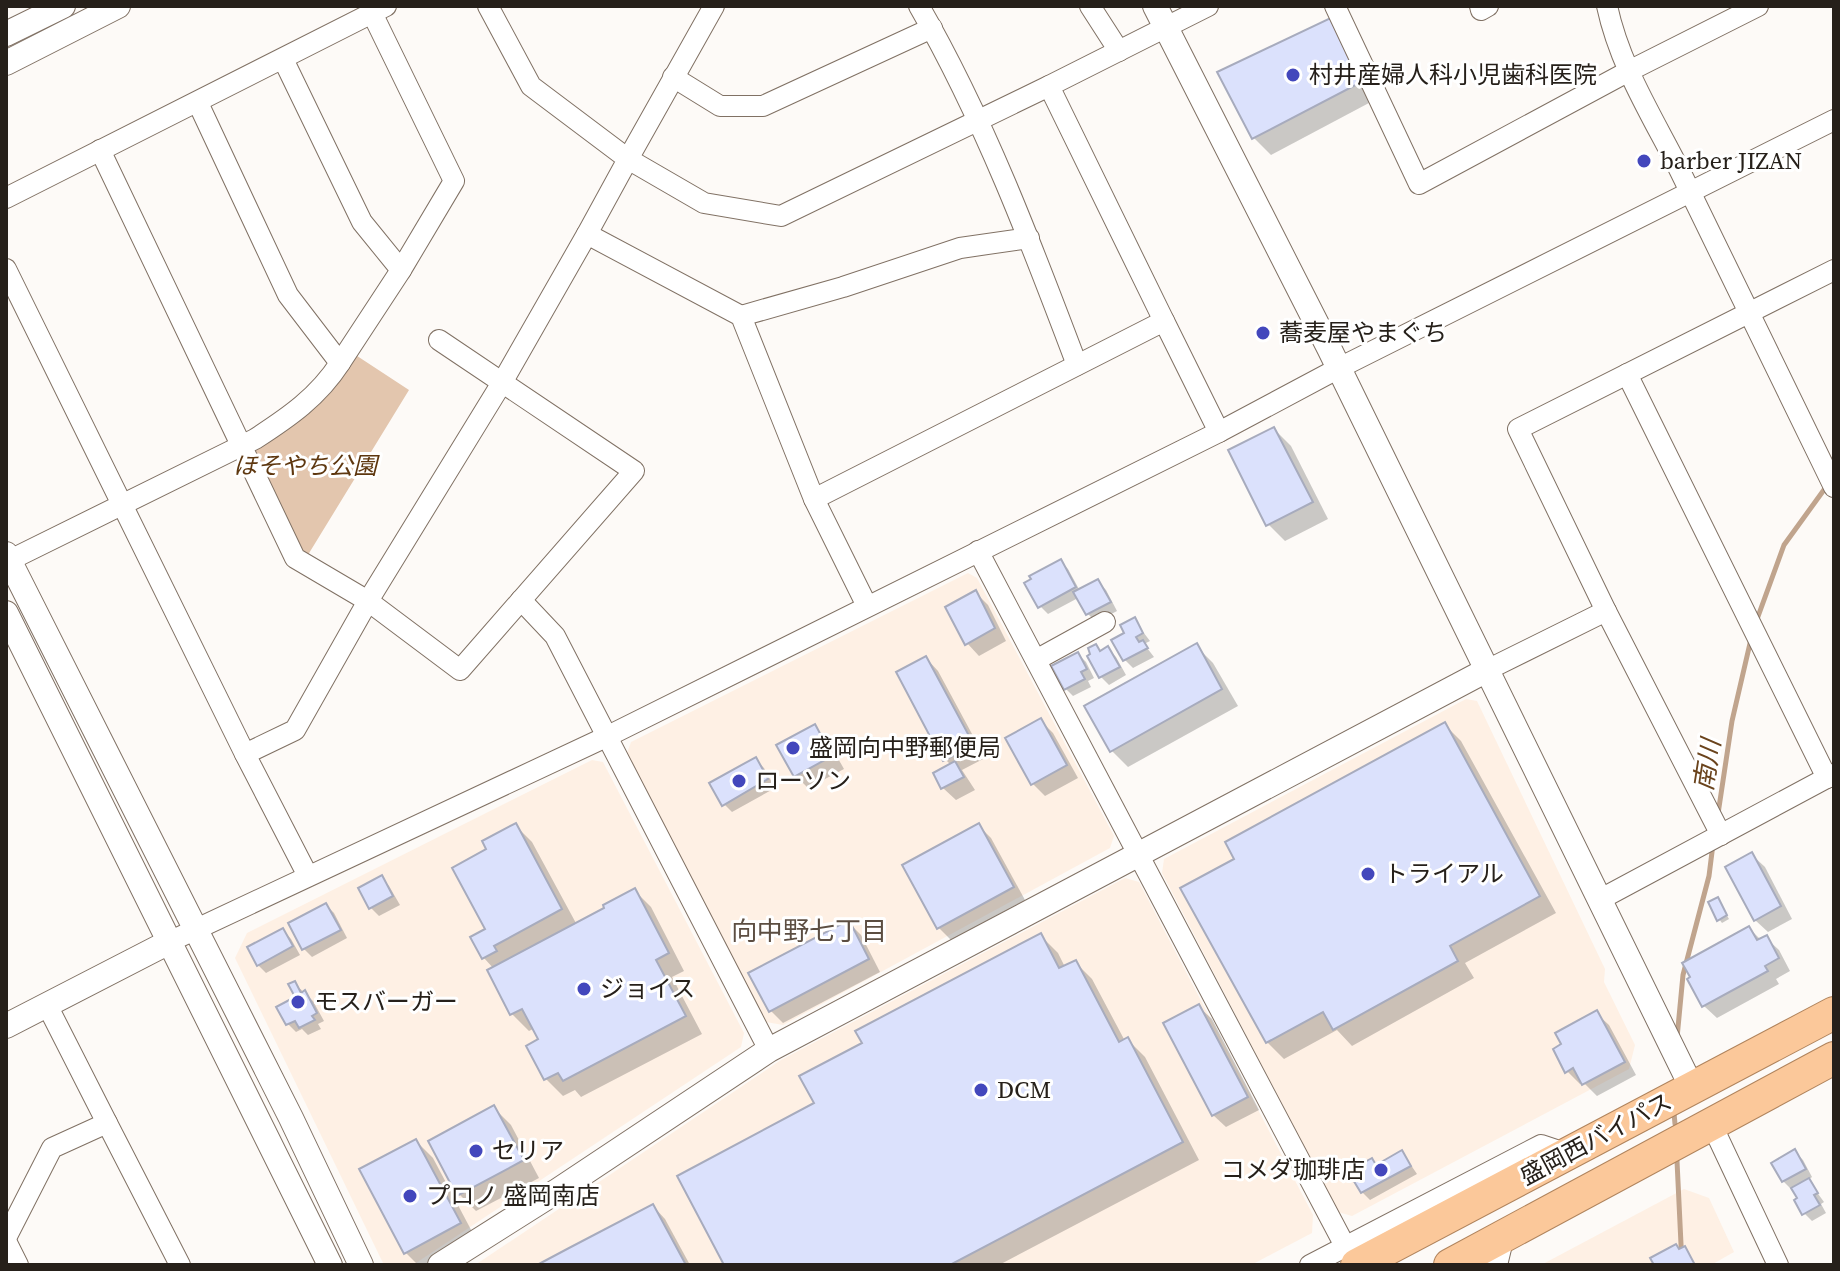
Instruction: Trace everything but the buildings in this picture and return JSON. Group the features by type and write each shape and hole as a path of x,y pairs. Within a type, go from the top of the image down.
{"highway":[{"name":"盛岡西バイパス","path":"1351,1256 1568,1154 1688,1080 1834,1013"},
{"name":"盛岡西バイパス","path":"1450,1265 1498,1251 1711,1123 1834,1058"}],"street":[{"path":"6,34 63,6"},
{"path":"6,63 118,6"},
{"path":"488,6 531,86 628,159 704,203 781,216 1119,51 1160,16 1208,6"},
{"path":"245,754 295,730 368,601 503,381 714,6"},
{"path":"919,6 976,120 1029,238 1077,365"},
{"path":"1090,6 1119,51"},
{"path":"1335,6 1419,184 1629,71 1758,6"},
{"path":"1480,6 1481,10 1488,6"},
{"path":"1607,6 1629,71 1834,487"},
{"path":"6,198 379,10 454,181 340,363 324,386 292,415 241,446 7,559 197,930 361,1265"},
{"path":"1160,16 1339,368 1688,1080"},
{"path":"673,77 720,106 763,106 932,28"},
{"path":"283,59 362,222 401,270"},
{"path":"1049,86 1219,432"},
{"path":"198,103 288,295 340,363"},
{"path":"6,1026 171,941 606,737 1219,432 1339,368 1834,120"},
{"path":"100,150 295,558 368,601 460,670 634,471 439,340"},
{"path":"587,234 741,316 814,499 867,606"},
{"path":"741,316 843,287 960,248 1029,238"},
{"path":"6,269 308,876"},
{"path":"1721,835 1606,611 1518,429 1834,270"},
{"path":"814,499 1164,321"},
{"path":"1599,900 1830,776 1627,374"},
{"path":"978,551 1351,1256 1310,1265"},
{"path":"521,600 555,636 769,1050"},
{"path":"440,1265 769,1050 1487,670 1606,611"},
{"path":"6,613 330,1265"},
{"path":"1036,660 1105,622"},
{"path":"47,1005 180,1265"},
{"path":"18,1265 6,1240 52,1148 107,1123"},
{"path":"1711,1123 1778,1265"}],"shaded area":[{"path":"968,573 977,578 1114,836 1110,848 783,1025 766,1022 626,756 631,742"},
{"path":"1466,699 1477,701 1605,969 1604,982 1635,1045 1629,1069 1352,1216 1338,1212 1162,873 1164,859"},
{"path":"592,760 603,762 744,1033 741,1047 413,1265 384,1265 235,958 247,933"},
{"path":"1125,878 1139,882 1313,1215 1312,1233 1251,1265 475,1265 781,1060"},
{"path":"1684,1189 1709,1198 1734,1252 1711,1265 1541,1265"}],"green space":[{"name":"ほそやち公園","path":"348,350 409,390 303,563 241,446 255,439"}],"waterway":[{"name":"南川","path":"1756,622 1784,545 1826,487"},
{"name":"南川","path":"1718,814 1732,721 1751,639"},
{"name":"南川","path":"1677,1038 1683,975 1709,876 1713,844"},
{"name":"南川","path":"1674,1113 1675,1124"},
{"name":"南川","path":"1677,1161 1682,1265"}],"place":[{"name":"村井産婦人科小児歯科医院","path":"1293,75"},
{"name":"barber JIZAN","path":"1644,161"},
{"name":"蕎麦屋やまぐち","path":"1263,333"},
{"name":"盛岡向中野郵便局","path":"793,748"},
{"name":"ローソン","path":"739,781"},
{"name":"トライアル","path":"1368,874"},
{"name":"ジョイス","path":"584,989"},
{"name":"モスバーガー","path":"298,1002"},
{"name":"DCM","path":"981,1090"},
{"name":"セリア","path":"476,1151"},
{"name":"コメダ珈琲店","path":"1381,1170"},
{"name":"プロノ 盛岡南店","path":"410,1196"}],"district":[{"name":"向中野七丁目","path":"809,931"}]}
